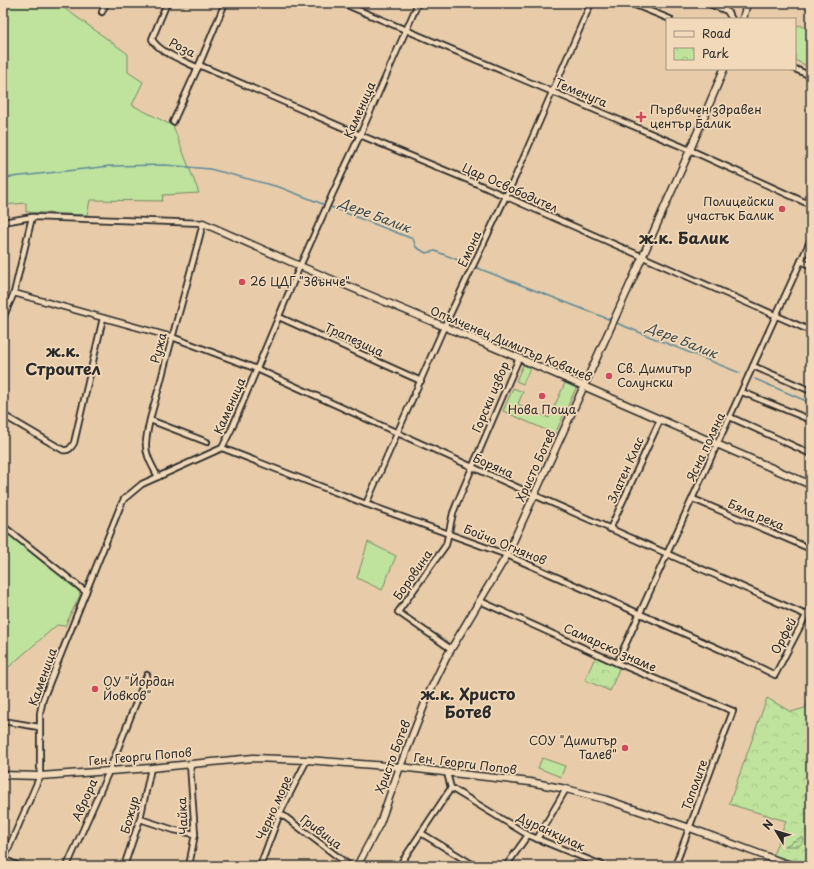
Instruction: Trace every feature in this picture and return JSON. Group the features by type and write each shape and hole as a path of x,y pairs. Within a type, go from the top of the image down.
{"street":[{"path":"102,12 106,3"},
{"name":"Роза","path":"167,3 152,38 160,49 198,66"},
{"path":"173,122 225,3"},
{"name":"Теменуга","path":"342,3 690,150 811,206"},
{"name":"Каменица","path":"40,776 39,727 43,699 124,499 142,484 222,448 232,428 300,266 418,3"},
{"name":"Емона","path":"366,504 444,327 506,197 590,3"},
{"path":"630,3 668,18"},
{"path":"707,3 727,11 731,18"},
{"path":"742,18 747,3"},
{"name":"Цар Освободител","path":"198,66 401,151 811,331"},
{"path":"796,69 811,76"},
{"name":"Христо Ботев","path":"357,866 380,823 426,700 451,649 507,555 643,256 724,70"},
{"path":"3,318 14,293 32,217"},
{"path":"3,222 32,217 203,223"},
{"name":"Опълченец Димитър Ковачев","path":"203,223 811,485"},
{"name":"Ружа","path":"158,477 147,451 146,443 150,420 203,223"},
{"name":"Ясна поляна","path":"618,663 811,239"},
{"path":"801,261 811,266"},
{"name":"Боряна","path":"14,293 172,337 257,369 473,468 806,615"},
{"name":"Трапезица","path":"279,317 421,381"},
{"path":"3,415 63,450 67,451 72,448 103,318"},
{"name":"Горски извор","path":"449,534 454,513 519,358"},
{"path":"753,366 811,391"},
{"path":"742,392 811,420"},
{"path":"730,417 811,454"},
{"path":"150,420 207,442"},
{"name":"Златен Клас","path":"610,529 660,420"},
{"name":"Бойчо Огнянов","path":"222,448 366,504 507,555 775,675"},
{"name":"Бяла река","path":"693,499 811,549"},
{"path":"3,526 86,592"},
{"name":"Боровина","path":"449,534 446,545 398,612 451,649"},
{"name":"Самарско знаме","path":"480,601 618,663 733,711"},
{"name":"Орфей","path":"775,675 811,606"},
{"name":"Аврора","path":"67,866 109,770 147,675"},
{"name":"Тополите","path":"675,866 733,711"},
{"path":"3,721 39,727"},
{"name":"Ген. Георги Попов","path":"3,775 40,776 151,768 253,758 308,760 400,767 530,782 604,798 789,865"},
{"name":"Черно море","path":"260,866 280,813 308,760"},
{"name":"Чайка","path":"189,866 195,834 190,764"},
{"name":"Божур","path":"124,866 140,819 151,768"},
{"path":"399,866 451,788 447,773"},
{"path":"19,866 3,860 40,776"},
{"name":"Дуранкулак","path":"451,788 528,835 604,866"},
{"path":"537,839 566,789"},
{"name":"Гривица","path":"280,813 350,866"},
{"path":"140,819 174,830 195,834"},
{"path":"421,833 475,866"},
{"path":"506,866 528,835"}],"green space":[{"path":"3,3 61,3 60,5 128,54 128,72 143,82 132,105 173,126 199,193 163,195 162,201 90,200 87,215 26,212 26,203 3,205"},
{"path":"796,24 811,31 811,68 796,60"},
{"path":"523,365 530,368 523,384 516,381"},
{"path":"565,383 576,388 555,434 503,411 513,388 523,392 518,404 549,418"},
{"path":"3,529 75,587 80,595 65,626 57,625 3,672"},
{"path":"368,542 396,556 382,590 357,578"},
{"path":"596,655 620,666 610,691 585,680"},
{"path":"811,697 811,866 773,855 786,821 729,804 767,698 791,712 805,708"},
{"path":"542,758 565,766 561,777 538,768"},
{"path":"802,837 804,839 799,846 785,846"}],"waterway":[{"name":"Дере Балик","path":"3,178 111,166 165,165 210,169 279,187 413,239 416,247 426,253 435,251 471,265"},
{"name":"Дере Балик","path":"475,267 611,320"},
{"name":"Дере Балик","path":"614,322 740,373"},
{"name":"Дере Балик","path":"755,379 811,403"}],"place":[{"name":"Първичен здравен център Балик","path":"641,117"},
{"name":"Полицейски участък Балик","path":"782,209"},
{"name":"26 ЦДГ \"Звънче\"","path":"242,282"},
{"name":"Св. Димитър Солунски","path":"609,376"},
{"name":"Нова Поща","path":"542,396"},
{"name":"ОУ \"Йордан Йовков\"","path":"95,689"},
{"name":"СОУ \"Димитър Талев\"","path":"625,748"}],"district":[{"name":"ж.к. Балик","path":"684,238"},
{"name":"ж.к. Строител","path":"63,360"},
{"name":"ж.к. Христо Ботев","path":"468,703"}]}
